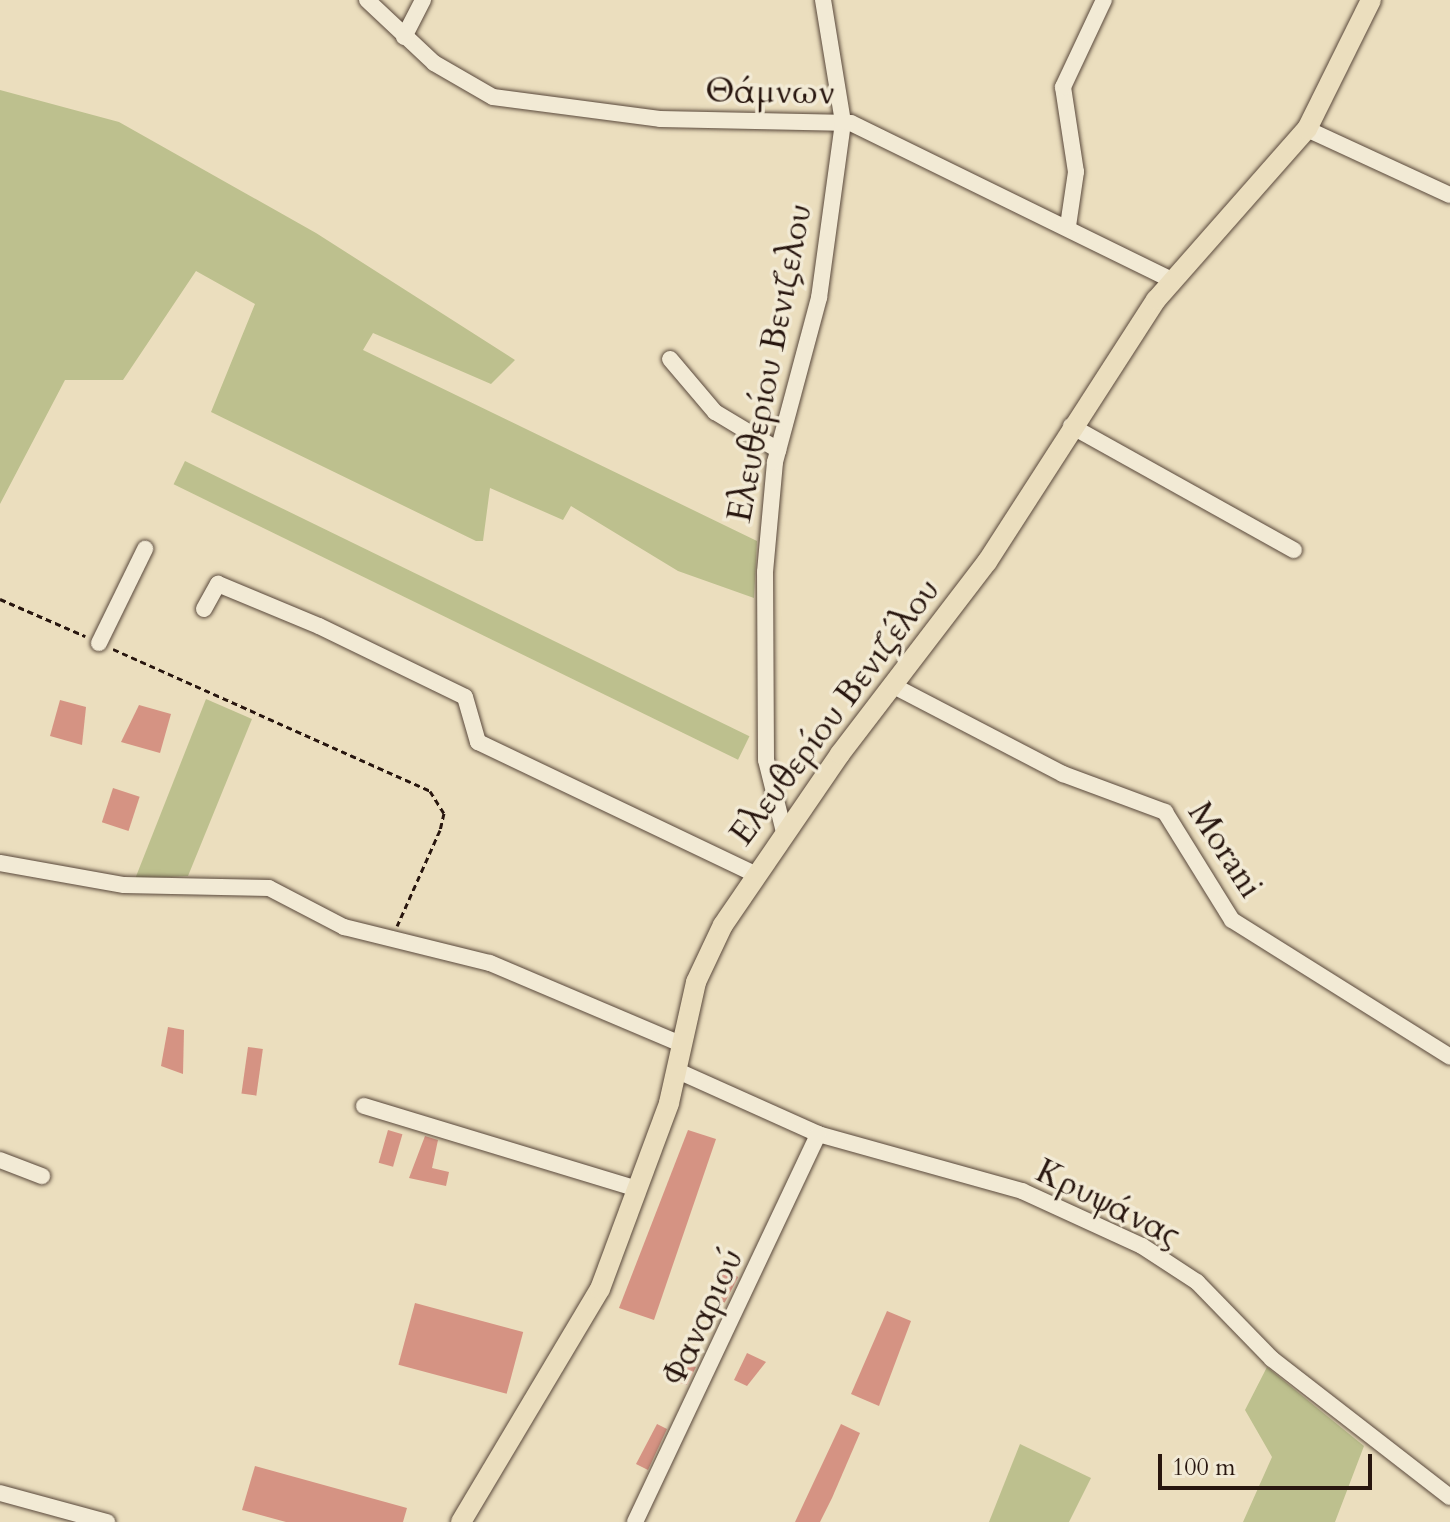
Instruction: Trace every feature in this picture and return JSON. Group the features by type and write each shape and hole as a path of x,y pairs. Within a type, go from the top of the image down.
{"main road":[{"name":"Ελευθερίου Βενιζέλου","path":"461,1522 580,1331 638,1189 678,1071 681,1044 702,967 755,874 892,685 987,562 1071,426 1172,280 1307,129 1371,0"}],"street":[{"name":"Θάμνων","path":"367,0 404,37 454,77 514,103 660,119 843,122 1068,226 1172,280"},
{"path":"404,37 423,0"},
{"name":"Ελευθερίου Βενιζελου","path":"784,832 768,790 763,685 778,450 819,298 843,122 823,0"},
{"path":"1068,226 1076,172 1062,93 1104,0"},
{"path":"1307,129 1450,195"},
{"path":"670,359 715,412 778,450"},
{"path":"1071,426 1294,550"},
{"path":"99,643 145,549"},
{"path":"204,609 218,584 385,658 465,697 478,742 755,874"},
{"name":"Morani","path":"892,685 1063,774 1165,812 1232,920 1450,1057"},
{"path":"0,863 124,885 269,888 344,927 394,937 561,988 681,1044"},
{"name":"Κρυψάνας","path":"678,1071 818,1134 1022,1191 1142,1246 1197,1282 1272,1359 1450,1497"},
{"path":"364,1106 638,1189"},
{"name":"Φαναριού","path":"635,1522 818,1134"},
{"path":"0,1160 42,1176"},
{"path":"0,1493 107,1522"}],"path":[{"path":"0,599 430,791 444,813 440,830 394,937"}],"green space":[{"path":"0,90 119,122 316,233 515,360 491,384 373,333 363,350 757,541 754,598 678,571 571,506 563,520 490,488 483,541 476,541 211,412 255,304 196,271 123,380 65,380 0,504"},
{"path":"185,461 749,736 738,760 174,484"},
{"path":"206,699 252,719 188,876 135,879"},
{"path":"1267,1367 1364,1446 1335,1522 1243,1522 1272,1457 1245,1410"},
{"path":"1020,1444 1091,1478 1069,1522 989,1522"}],"building":[{"path":"60,700 86,707 82,745 50,736"},
{"path":"139,705 171,714 160,753 121,742"},
{"path":"113,788 140,797 129,831 102,822"},
{"path":"168,1027 184,1030 183,1074 161,1066"},
{"path":"248,1047 263,1049 256,1096 241,1094"},
{"path":"388,1130 402,1134 393,1167 379,1163"},
{"path":"688,1130 716,1139 654,1320 619,1308"},
{"path":"425,1136 438,1140 432,1168 449,1172 446,1186 409,1178"},
{"path":"725,1270 738,1277 725,1303 711,1296"},
{"path":"415,1303 523,1332 507,1394 398,1365"},
{"path":"887,1311 911,1321 879,1406 851,1394"},
{"path":"747,1353 766,1362 747,1386 734,1380"},
{"path":"675,1361 696,1367 687,1385 669,1380"},
{"path":"657,1424 667,1429 648,1470 636,1464"},
{"path":"841,1424 860,1433 832,1498 820,1522 795,1522"},
{"path":"255,1466 407,1508 403,1522 286,1522 242,1510"}]}
